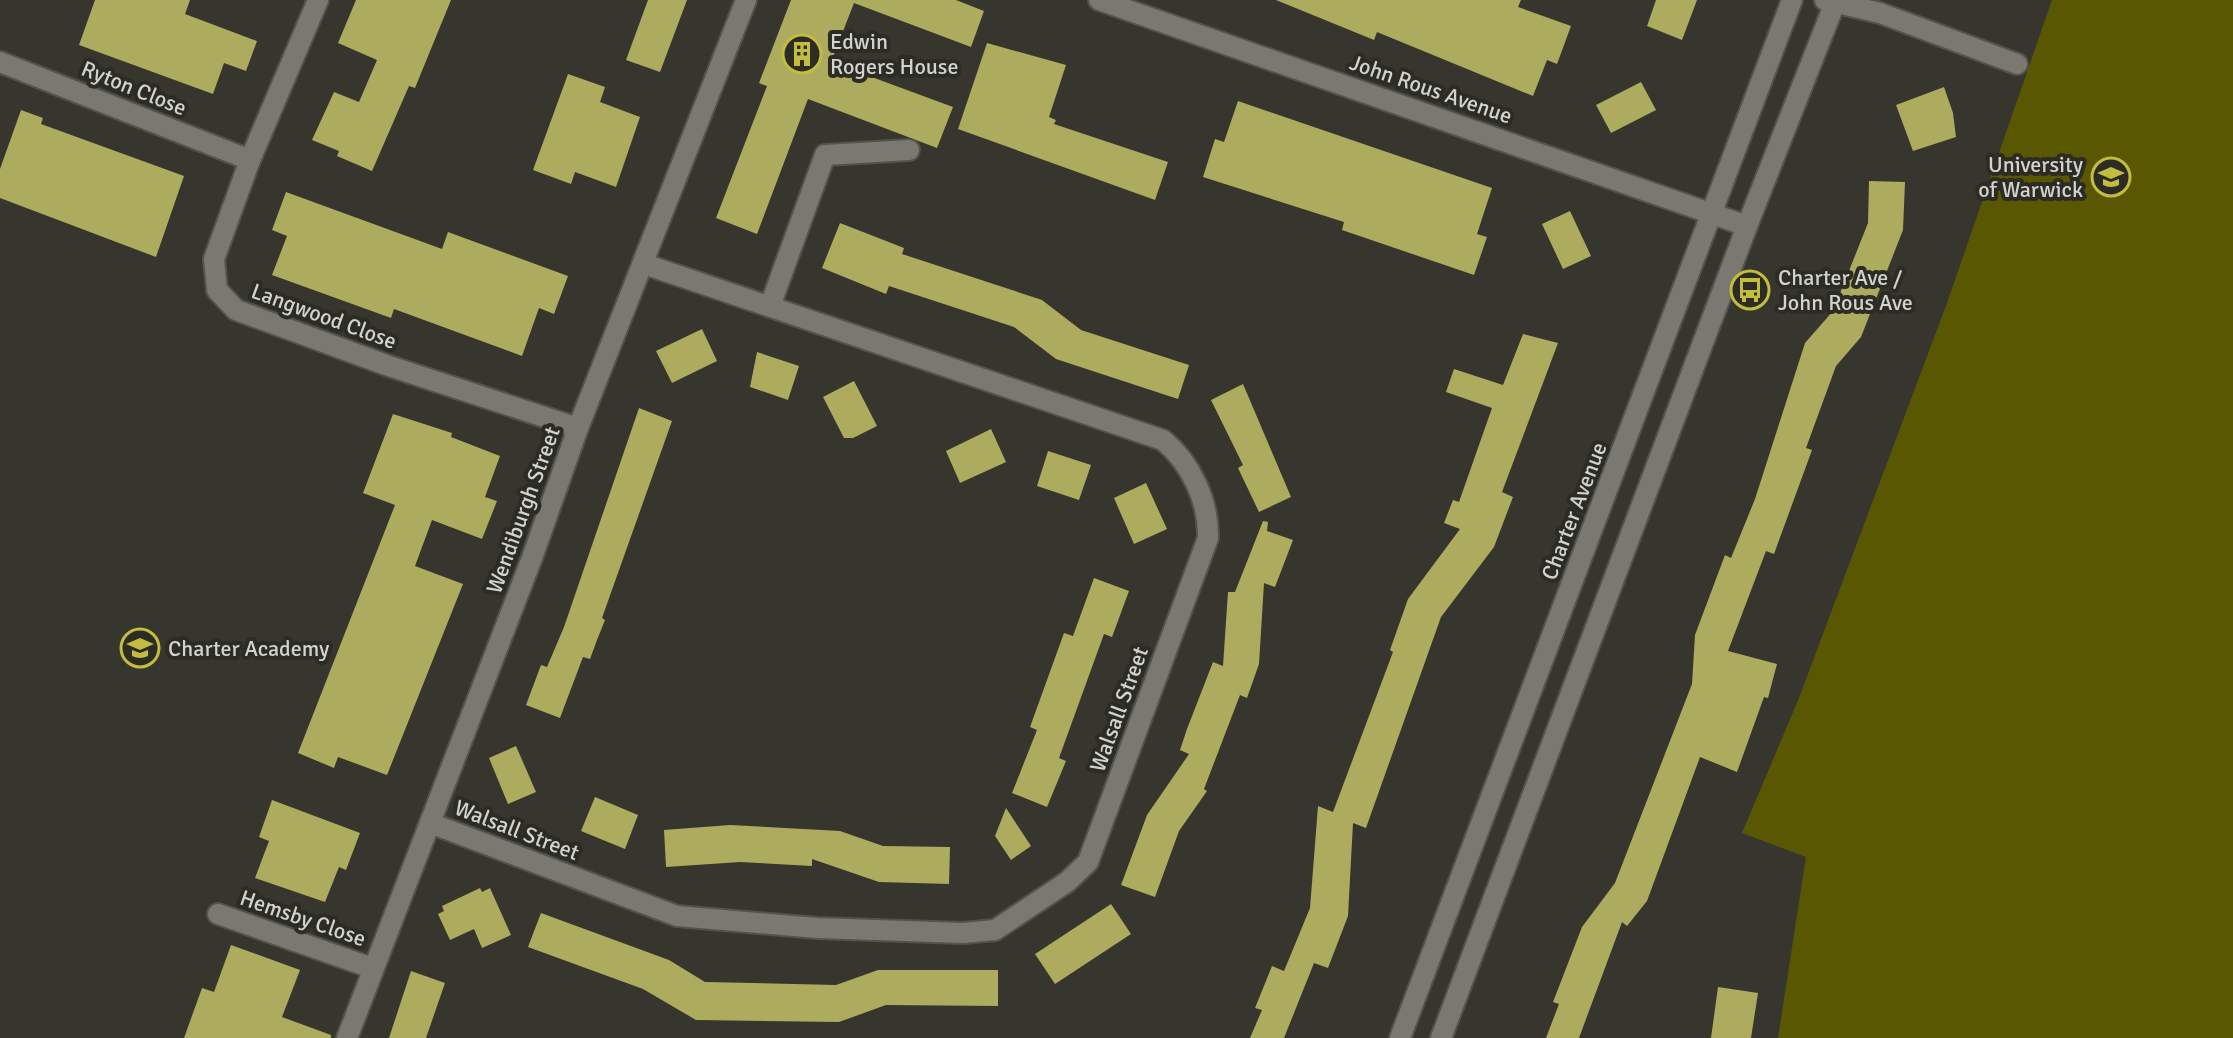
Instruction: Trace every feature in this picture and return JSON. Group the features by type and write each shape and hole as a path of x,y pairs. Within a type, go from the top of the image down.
{"street":[{"name":"Langwood Close","path":"318,0 250,160 214,259 217,290 236,310 389,366 578,428"},
{"name":"Wendiburgh Street","path":"347,1038 578,428 746,0"},
{"name":"John Rous Avenue","path":"1099,0 1747,226"},
{"name":"Charter Avenue","path":"1400,1038 1792,0"},
{"path":"1441,1038 1832,1 1880,13 2017,64"},
{"name":"Ryton Close","path":"0,62 250,160"},
{"path":"770,306 825,155 909,150"},
{"name":"Walsall Street","path":"430,823 677,916 817,928 963,933 995,930 1067,882 1088,862 1208,538 1209,514 1181,454 1163,440 644,264"},
{"name":"Hemsby Close","path":"218,914 372,968"}],"shaded area":[{"path":"2052,0 2233,0 2233,1038 1778,1038 1806,857 1742,833 1799,698 1947,303"}],"building":[{"path":"95,0 190,0 185,14 257,41 246,71 224,63 213,94 79,45"},
{"path":"356,0 451,0 415,88 409,86 372,171 337,156 339,151 312,140 334,92 359,102 377,60 338,43"},
{"path":"648,0 687,0 660,72 626,60"},
{"path":"791,0 956,0 984,11 971,47 854,3 831,62 953,107 937,148 808,99 757,234 716,218 767,86 759,83"},
{"path":"1276,0 1521,0 1518,7 1571,26 1557,64 1547,60 1533,96 1377,32 1374,40"},
{"path":"1656,0 1697,0 1682,40 1647,26"},
{"path":"987,43 1066,65 1049,117 1056,120 1054,124 1168,162 1155,200 958,129"},
{"path":"568,74 605,87 600,102 640,117 616,187 575,172 571,184 533,170"},
{"path":"1641,82 1656,110 1611,133 1596,105"},
{"path":"1944,87 1953,113 1956,137 1913,151 1896,105"},
{"path":"1238,101 1492,188 1477,234 1487,237 1474,275 1342,230 1344,222 1203,177 1215,139 1224,142"},
{"path":"21,110 43,118 41,124 184,176 156,257 0,198 0,169"},
{"path":"1869,181 1905,182 1903,230 1861,337 1836,366 1806,448 1812,450 1774,554 1766,551 1728,651 1777,664 1768,698 1764,697 1737,772 1700,757 1647,901 1627,926 1622,922 1579,1038 1546,1038 1559,1004 1553,1002 1582,927 1615,883 1692,684 1695,635 1725,555 1731,558 1755,499 1805,343 1833,311 1868,223"},
{"path":"286,192 442,249 448,232 568,276 554,314 539,308 522,356 394,309 391,318 272,275 287,236 272,230"},
{"path":"1570,211 1591,256 1563,269 1542,224"},
{"path":"840,223 904,248 902,254 1042,300 1081,330 1189,365 1178,399 1056,359 1014,327 889,286 886,294 822,268"},
{"path":"702,329 717,361 672,383 656,351"},
{"path":"1523,334 1558,343 1502,492 1513,497 1494,547 1441,617 1366,828 1353,823 1348,916 1328,968 1314,963 1284,1038 1250,1038 1262,1010 1255,1008 1272,966 1284,971 1310,908 1318,806 1333,812 1393,652 1390,650 1408,599 1460,529 1444,523 1453,500 1459,502 1492,408 1446,392 1454,369 1503,385"},
{"path":"757,352 799,366 788,400 750,387"},
{"path":"854,381 877,426 853,438 844,438 823,397"},
{"path":"1243,384 1291,497 1259,512 1238,468 1243,465 1211,400"},
{"path":"639,408 672,421 602,618 605,620 590,659 583,657 560,718 526,705 541,665 547,667 564,627"},
{"path":"393,414 452,433 451,437 500,456 485,497 497,501 482,539 432,520 415,566 463,584 387,775 338,757 334,768 298,753 395,505 363,493"},
{"path":"991,429 1006,462 960,483 946,451"},
{"path":"1048,451 1091,465 1079,500 1037,486"},
{"path":"1146,483 1167,529 1134,544 1114,498"},
{"path":"1263,521 1268,522 1267,531 1293,540 1275,587 1264,583 1259,664 1247,698 1240,695 1204,789 1207,791 1179,831 1155,897 1121,885 1147,815 1189,754 1180,750 1187,729 1213,662 1223,666 1228,592 1235,592"},
{"path":"1094,578 1129,591 1112,637 1104,634 1059,758 1066,761 1047,807 1012,793 1037,730 1030,727 1064,633 1073,636"},
{"path":"516,746 536,792 508,804 489,758"},
{"path":"595,797 638,815 625,849 581,831"},
{"path":"272,800 360,833 346,870 339,867 325,902 255,878 269,841 259,837"},
{"path":"1006,808 1031,846 1011,860 995,836"},
{"path":"730,825 840,831 883,846 950,847 949,884 879,882 812,859 812,866 740,862 666,867 664,830"},
{"path":"480,888 482,892 490,888 511,935 482,948 474,929 450,940 438,914 444,911 442,906"},
{"path":"1111,904 1131,934 1055,984 1035,954"},
{"path":"541,913 669,960 705,982 836,985 878,970 998,970 998,1006 886,1005 839,1022 696,1020 643,989 528,947"},
{"path":"231,945 300,970 282,1017 331,1035 331,1038 184,1038 202,988 214,992"},
{"path":"411,971 445,983 426,1038 389,1038"},
{"path":"1718,987 1758,993 1751,1038 1711,1038"}],"place":[{"name":"Edwin Rogers House","path":"802,54"},
{"name":"University of Warwick","path":"2111,177"},
{"name":"Charter Ave / John Rous Ave","path":"1750,290"},
{"name":"Charter Academy","path":"140,648"}]}
